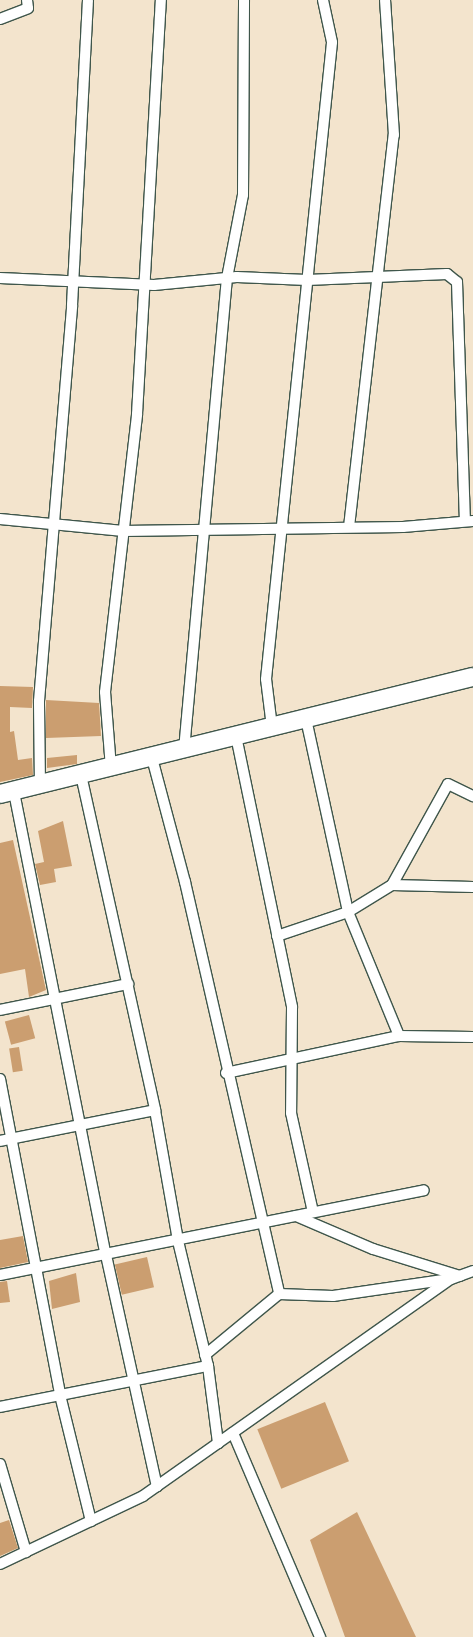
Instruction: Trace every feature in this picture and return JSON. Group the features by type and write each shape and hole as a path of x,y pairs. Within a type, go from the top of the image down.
{"highway":[{"path":"7,793 473,677"}],"street":[{"path":"0,19 28,8 27,0"},
{"path":"40,786 39,701 73,279 88,0"},
{"path":"111,768 106,692 123,531 145,285 160,0"},
{"path":"184,750 227,278 243,195 244,0"},
{"path":"272,727 266,679 279,528 332,42 323,0"},
{"path":"349,528 394,135 385,0"},
{"path":"0,278 73,279 145,285 227,278 307,280 447,274 457,282 469,521 349,528 123,531 52,522 0,519"},
{"path":"306,719 348,912 399,1036"},
{"path":"236,736 292,1007 291,1113 313,1212"},
{"path":"152,758 185,882 226,1072 264,1224 278,1294"},
{"path":"81,775 156,1110 178,1241 208,1366 218,1443"},
{"path":"277,936 348,912 392,885 448,784 473,796"},
{"path":"7,793 56,1000 132,1381 157,1486"},
{"path":"392,885 473,887"},
{"path":"0,1010 128,984"},
{"path":"226,1072 399,1036 473,1037"},
{"path":"0,1079 60,1395 91,1521"},
{"path":"0,1141 156,1110"},
{"path":"0,1275 264,1224 313,1212 424,1190"},
{"path":"296,1216 373,1249 456,1278"},
{"path":"205,1354 278,1294 333,1296 456,1278 473,1272"},
{"path":"0,1564 91,1521 157,1486 456,1278"},
{"path":"0,1407 208,1366"},
{"path":"233,1433 320,1637"},
{"path":"0,1464 26,1552"}],"building":[{"path":"0,686 33,687 32,708 10,707 10,732 14,731 18,760 32,758 33,775 0,782"},
{"path":"46,700 99,703 101,736 46,738"},
{"path":"77,755 77,764 47,768 47,758"},
{"path":"63,821 72,866 54,869 56,882 40,885 35,864 44,862 38,831"},
{"path":"13,840 46,990 29,997 25,969 0,974 0,843"},
{"path":"29,1015 35,1038 11,1045 5,1021"},
{"path":"19,1047 23,1071 13,1072 9,1049"},
{"path":"23,1236 28,1262 0,1268 0,1240"},
{"path":"147,1257 154,1287 122,1295 115,1264"},
{"path":"76,1273 80,1302 52,1309 49,1281"},
{"path":"7,1281 10,1302 0,1303 0,1282"},
{"path":"325,1402 349,1461 281,1489 257,1429"},
{"path":"357,1512 416,1637 345,1637 310,1540"},
{"path":"9,1520 18,1548 0,1556 0,1523"}]}
